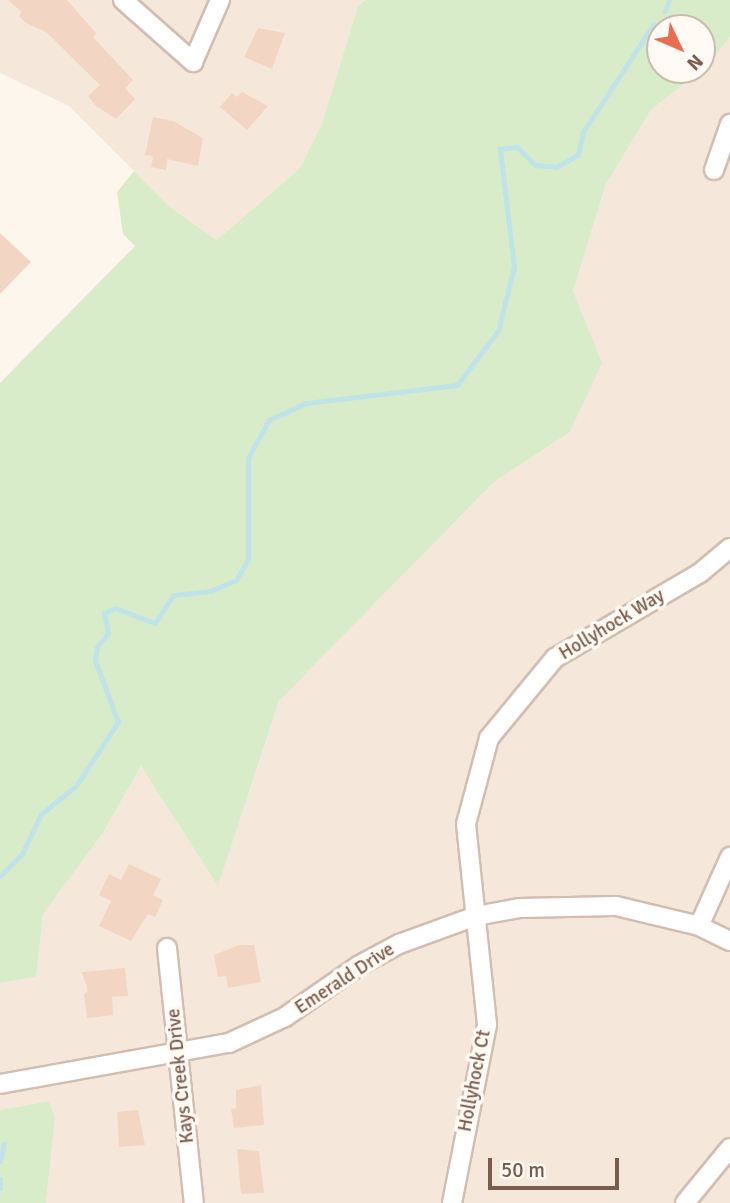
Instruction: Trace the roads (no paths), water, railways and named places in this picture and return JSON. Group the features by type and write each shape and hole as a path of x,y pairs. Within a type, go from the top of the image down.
{"street":[{"path":"123,0 192,62 220,0"},
{"path":"714,170 730,124"},
{"name":"Hollyhock Way","path":"476,916 466,824 489,738 555,658 700,573 730,548"},
{"path":"699,926 730,857"},
{"name":"Emerald Drive","path":"0,1084 229,1043 274,1022 388,949 476,916 520,908 616,906 699,926 730,941"},
{"name":"Hollyhock Ct","path":"452,1203 486,1024 476,916"},
{"name":"Kays Creek Drive","path":"167,948 194,1203"},
{"path":"685,1203 730,1148"}],"waterway":[{"path":"665,11 669,0"},
{"path":"0,876 22,854 41,814 76,786 118,722 95,660 97,647 108,633 104,613 115,608 155,623 173,595 210,591 236,580 248,559 248,458 269,420 306,403 457,385 498,331 514,267 500,149 517,147 535,165 556,167 578,155 583,132 646,36"},
{"path":"0,1161 4,1143"},
{"path":"0,1179 0,1188"}]}
